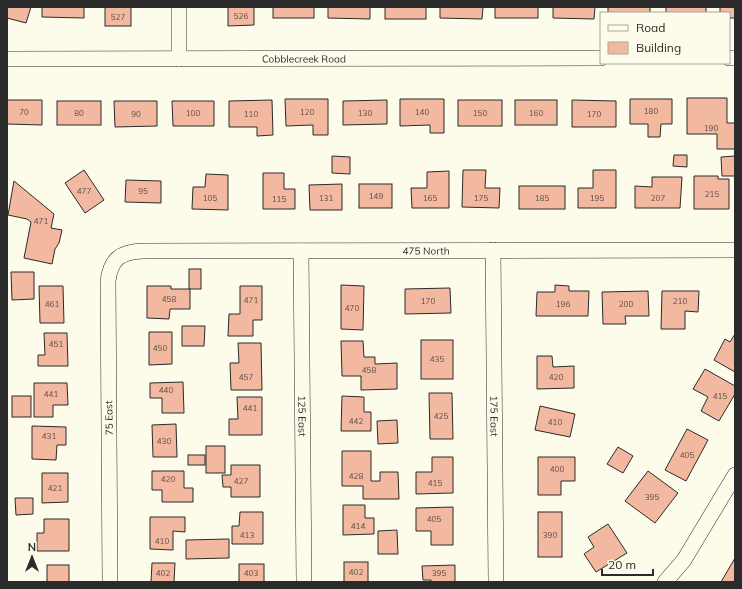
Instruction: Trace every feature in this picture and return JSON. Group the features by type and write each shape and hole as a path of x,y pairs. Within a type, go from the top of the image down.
{"street":[{"path":"179,7 180,59"},
{"name":"Cobblecreek Road","path":"7,59 600,58"},
{"name":"175 East","path":"493,250 496,582"},
{"name":"475 North","path":"119,257 125,253 143,251 735,250"},
{"name":"125 East","path":"301,251 304,582"},
{"name":"75 East","path":"110,582 108,281 111,267 119,257"},
{"path":"665,582 684,560 735,475"}],"building":[{"path":"7,7 31,7 26,23 7,18"},
{"path":"42,7 84,7 84,18 42,17"},
{"path":"105,7 131,7 131,26 105,26"},
{"path":"228,7 254,7 254,25 228,26"},
{"path":"273,7 314,7 314,18 273,18"},
{"path":"328,7 370,7 370,19 328,18"},
{"path":"385,7 426,7 426,19 385,19"},
{"path":"440,7 483,7 482,19 440,18"},
{"path":"495,7 538,7 538,18 495,18"},
{"path":"553,7 595,7 594,19 553,18"},
{"path":"608,7 650,7 650,12 608,12"},
{"path":"666,7 706,7 706,12 666,12"},
{"path":"720,7 735,7 735,18 730,18 730,12 720,12"},
{"path":"687,98 727,98 727,123 735,123 735,149 717,149 717,134 687,134"},
{"path":"285,99 328,99 328,135 313,135 313,125 286,126"},
{"path":"400,99 444,99 444,133 430,133 430,125 400,126"},
{"path":"630,99 672,99 672,124 661,124 660,137 648,137 648,124 630,124"},
{"path":"7,100 42,100 42,125 7,124"},
{"path":"272,100 273,135 257,136 257,127 229,127 229,101"},
{"path":"387,100 387,124 343,125 343,101"},
{"path":"458,100 502,100 502,126 458,126"},
{"path":"515,100 557,100 557,125 515,125"},
{"path":"572,100 616,101 616,127 572,127"},
{"path":"57,101 101,101 101,125 57,125"},
{"path":"114,101 157,101 157,126 115,127"},
{"path":"172,101 214,101 214,126 173,126"},
{"path":"674,155 687,155 687,167 673,166"},
{"path":"332,156 350,157 350,174 332,173"},
{"path":"735,156 735,176 722,176 721,157"},
{"path":"84,170 104,200 85,213 65,183"},
{"path":"463,170 486,170 485,188 500,188 499,208 462,207"},
{"path":"593,170 616,170 616,208 578,208 578,188 593,188"},
{"path":"449,171 449,208 412,208 411,188 427,188 427,172"},
{"path":"263,173 284,173 284,189 295,189 295,209 263,209"},
{"path":"206,174 228,175 228,210 192,209 193,187 205,187"},
{"path":"694,176 718,176 718,179 729,179 729,209 694,209"},
{"path":"652,177 682,177 680,208 635,208 635,186 652,187"},
{"path":"126,180 161,181 161,203 125,202"},
{"path":"14,181 54,214 51,228 62,230 59,243 55,249 52,264 24,258 31,222 27,219 8,215"},
{"path":"342,184 342,210 310,210 309,185"},
{"path":"359,184 392,184 392,208 359,208"},
{"path":"519,186 565,186 565,209 519,209"},
{"path":"189,269 201,269 201,289 189,289"},
{"path":"11,272 34,272 34,299 12,300"},
{"path":"341,285 364,286 363,330 341,329"},
{"path":"555,285 569,286 569,291 589,291 588,316 536,316 537,292 555,292"},
{"path":"39,286 63,286 64,323 40,323"},
{"path":"147,286 171,286 171,289 190,289 190,309 170,309 169,319 147,318"},
{"path":"240,286 262,286 262,320 253,320 253,336 228,336 229,314 240,314"},
{"path":"450,288 451,313 405,314 405,289"},
{"path":"648,291 649,316 625,316 626,324 603,324 602,292"},
{"path":"662,291 699,291 698,312 685,311 685,329 661,329"},
{"path":"182,326 205,326 204,346 182,346"},
{"path":"149,332 172,332 172,364 149,365"},
{"path":"44,333 67,333 68,366 38,366 38,355 45,355"},
{"path":"735,334 735,372 714,360 725,339 730,342"},
{"path":"421,340 453,340 453,379 421,379"},
{"path":"341,341 363,341 364,357 375,357 375,364 397,363 397,389 361,390 361,376 342,376"},
{"path":"238,343 261,343 262,390 231,390 230,363 239,363"},
{"path":"537,356 552,356 553,367 574,366 574,388 537,389"},
{"path":"705,369 735,386 735,394 719,421 701,411 708,397 693,389"},
{"path":"183,382 184,413 162,413 162,398 150,398 150,383"},
{"path":"34,383 67,383 68,405 53,405 53,417 34,417"},
{"path":"429,393 452,393 453,439 430,439"},
{"path":"12,396 31,396 31,417 12,417"},
{"path":"342,396 364,397 364,412 371,412 371,431 341,431"},
{"path":"237,397 262,397 262,435 229,435 229,419 238,419"},
{"path":"540,406 575,414 570,437 535,430"},
{"path":"397,420 398,443 378,444 377,421"},
{"path":"176,424 177,457 153,457 152,425"},
{"path":"32,426 66,427 66,445 57,445 56,460 32,459"},
{"path":"687,429 708,440 686,481 665,470"},
{"path":"206,446 225,446 225,473 206,473"},
{"path":"618,447 633,456 623,473 607,464"},
{"path":"342,451 371,451 371,481 380,481 380,472 398,472 399,499 363,499 363,486 342,486"},
{"path":"188,455 205,455 205,465 188,465"},
{"path":"432,457 453,457 453,493 416,494 416,472 432,472"},
{"path":"538,457 575,457 575,481 561,481 561,495 538,495"},
{"path":"231,465 260,465 260,497 231,497 231,487 223,487 222,475 231,475"},
{"path":"152,471 184,471 184,488 193,488 193,502 162,502 162,490 152,490"},
{"path":"648,471 678,493 655,523 625,501"},
{"path":"42,473 68,473 68,502 42,503"},
{"path":"15,498 33,498 33,514 16,515"},
{"path":"343,505 365,505 365,518 374,518 374,534 343,535"},
{"path":"453,507 453,545 431,545 431,531 416,531 416,508"},
{"path":"240,512 263,512 263,544 232,544 232,526 239,526"},
{"path":"538,512 562,512 562,557 538,557"},
{"path":"150,517 185,517 185,532 173,531 173,550 150,549"},
{"path":"44,519 69,519 69,551 37,551 37,533 44,533"},
{"path":"608,524 627,553 596,572 584,554 594,547 588,537"},
{"path":"397,530 398,554 378,554 378,531"},
{"path":"229,539 229,558 186,559 186,540"},
{"path":"735,558 735,582 721,582"},
{"path":"344,562 368,562 368,582 344,582"},
{"path":"152,563 175,563 174,582 151,582"},
{"path":"239,564 264,564 264,582 239,582"},
{"path":"47,565 69,565 69,582 47,582"},
{"path":"455,565 455,582 431,582 431,580 423,580 422,566"}]}
